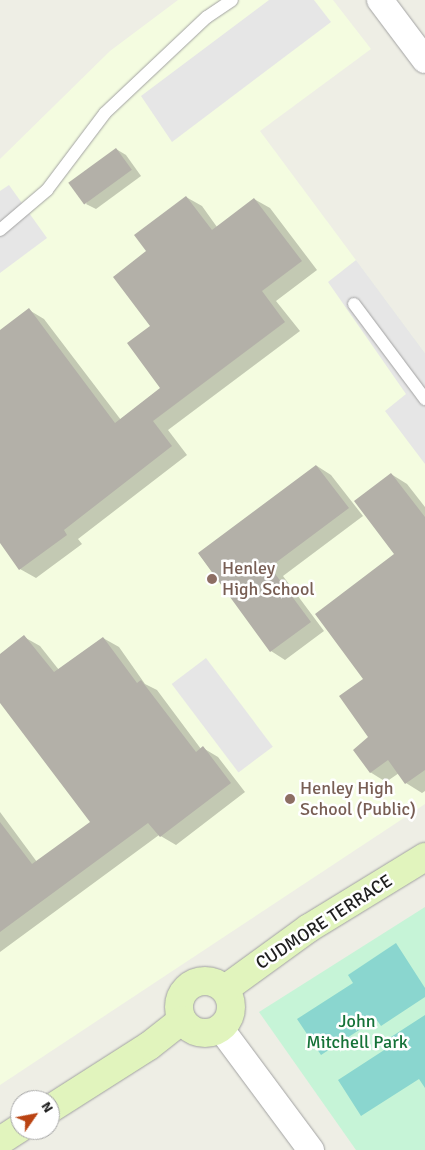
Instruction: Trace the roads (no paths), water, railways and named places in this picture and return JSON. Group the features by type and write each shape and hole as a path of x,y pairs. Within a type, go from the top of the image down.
{"street":[{"path":"380,0 425,60"},
{"name":"CUDMORE TERRACE","path":"225,989 310,928 425,857"},
{"path":"200,980 209,980 225,989 232,1004 230,1018 220,1029 202,1034 191,1029 182,1020 179,1001 190,985 200,980"},
{"path":"60,1103 149,1046 182,1020"},
{"path":"220,1029 312,1150"}],"lane":[{"path":"0,230 47,190 112,106 207,16 232,0"},
{"path":"354,304 425,399"}],"place":[{"name":"Henley High School","path":"212,579"},
{"name":"Henley High School (Public)","path":"290,799"}],"park label":[{"name":"John Mitchell Park","path":"357,1032"}]}
